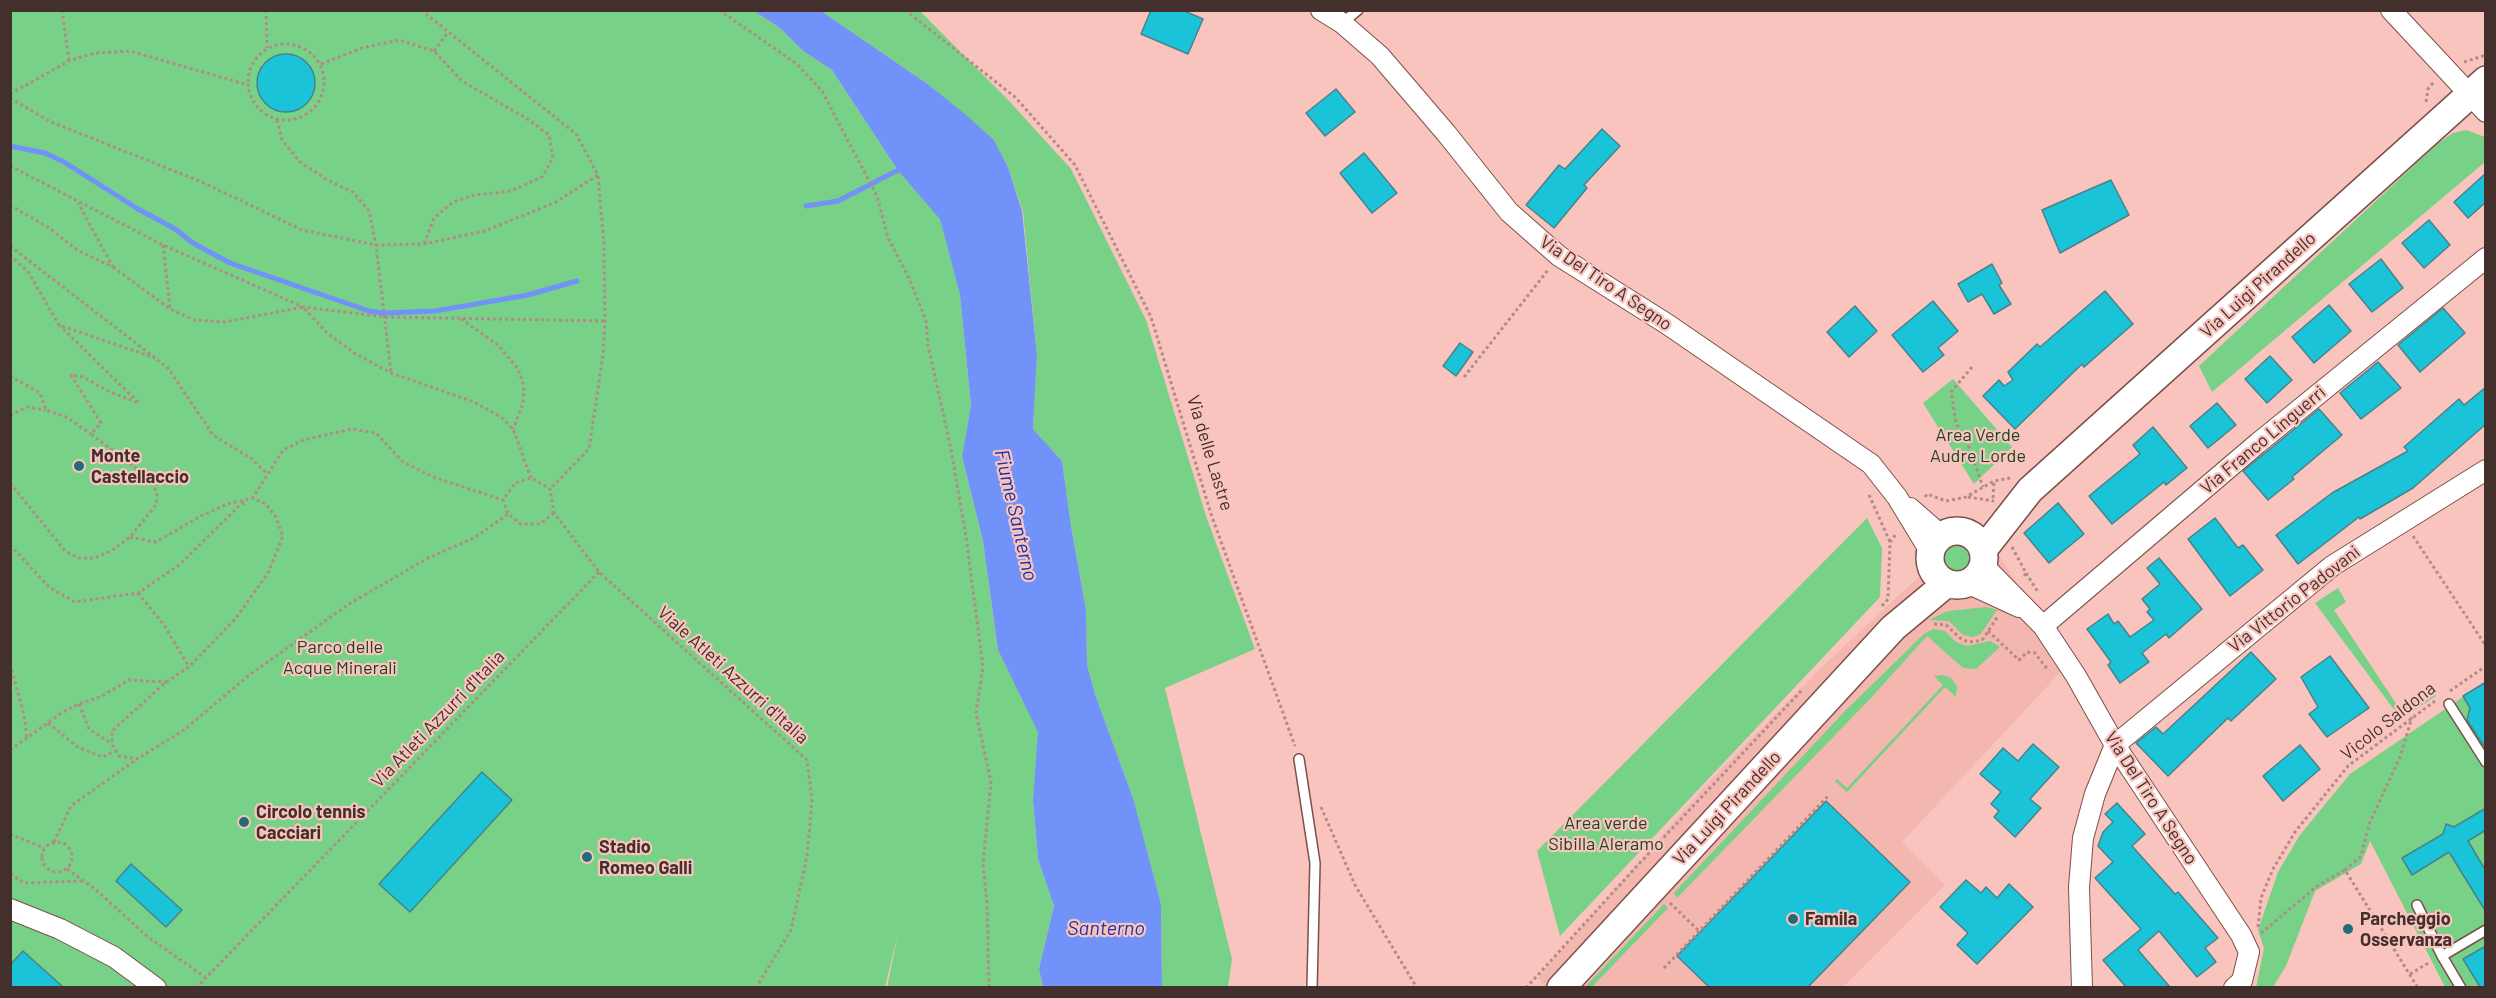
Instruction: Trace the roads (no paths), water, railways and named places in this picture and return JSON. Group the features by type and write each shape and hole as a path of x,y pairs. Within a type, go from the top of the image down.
{"street":[{"name":"Via Del Tiro A Segno","path":"1321,10 1342,23 1380,56 1509,212 1559,256 1667,324 1871,464 1897,497 1956,559 2007,602 2037,619"},
{"path":"2391,10 2480,95"},
{"name":"Via Luigi Pirandello","path":"1561,987 1956,559 2030,490 2480,95"},
{"name":"Via Franco Linguerri","path":"2037,619 2486,258"},
{"name":"Via Vittorio Padovani","path":"2115,745 2332,566 2486,470"},
{"name":"Via Del Tiro A Segno","path":"1956,559 2037,619 2076,676 2115,745 2241,935 2249,952 2242,981 2234,987"},
{"path":"2082,987 2079,887 2083,838 2095,794 2115,745"},
{"path":"10,909 60,929 114,957 156,987"}],"lane":[{"path":"1342,23 1358,10"},
{"path":"2449,704 2486,762"},
{"path":"1299,759 1315,863 1312,987"},
{"path":"2417,905 2442,956 2461,987"},
{"path":"2442,956 2486,930"}],"water":[{"name":"Santerno","path":"754,11 821,11 929,85 966,115 994,140 1008,167 1022,211 1037,355 1033,429 1062,461 1086,610 1087,665 1096,697 1134,801 1161,904 1162,987 1043,987 1039,969 1054,906 1038,859 1033,800 1038,732 998,650 983,541 962,456 971,405 960,295 940,219 899,172 832,70 803,51 780,28"}],"waterway":[{"path":"10,146 45,153 64,162 138,209 175,229 193,243 230,263 369,311 383,313 435,311 528,295 577,281"},
{"path":"806,206 838,201 904,167"}],"place":[{"name":"Monte Castellaccio","path":"79,466"},
{"name":"Circolo tennis Cacciari","path":"244,822"},
{"name":"Stadio Romeo Galli","path":"587,857"},
{"name":"Famila","path":"1793,919"},
{"name":"Parcheggio Osservanza","path":"2348,929"}],"park label":[{"name":"Area Verde Audre Lorde","path":"1978,445"},
{"name":"Parco delle Acque Minerali","path":"340,657"},
{"name":"Area verde Sibilla Aleramo","path":"1606,833"}],"water label":[{"name":"Fiume Santerno","path":"1016,515"}]}
